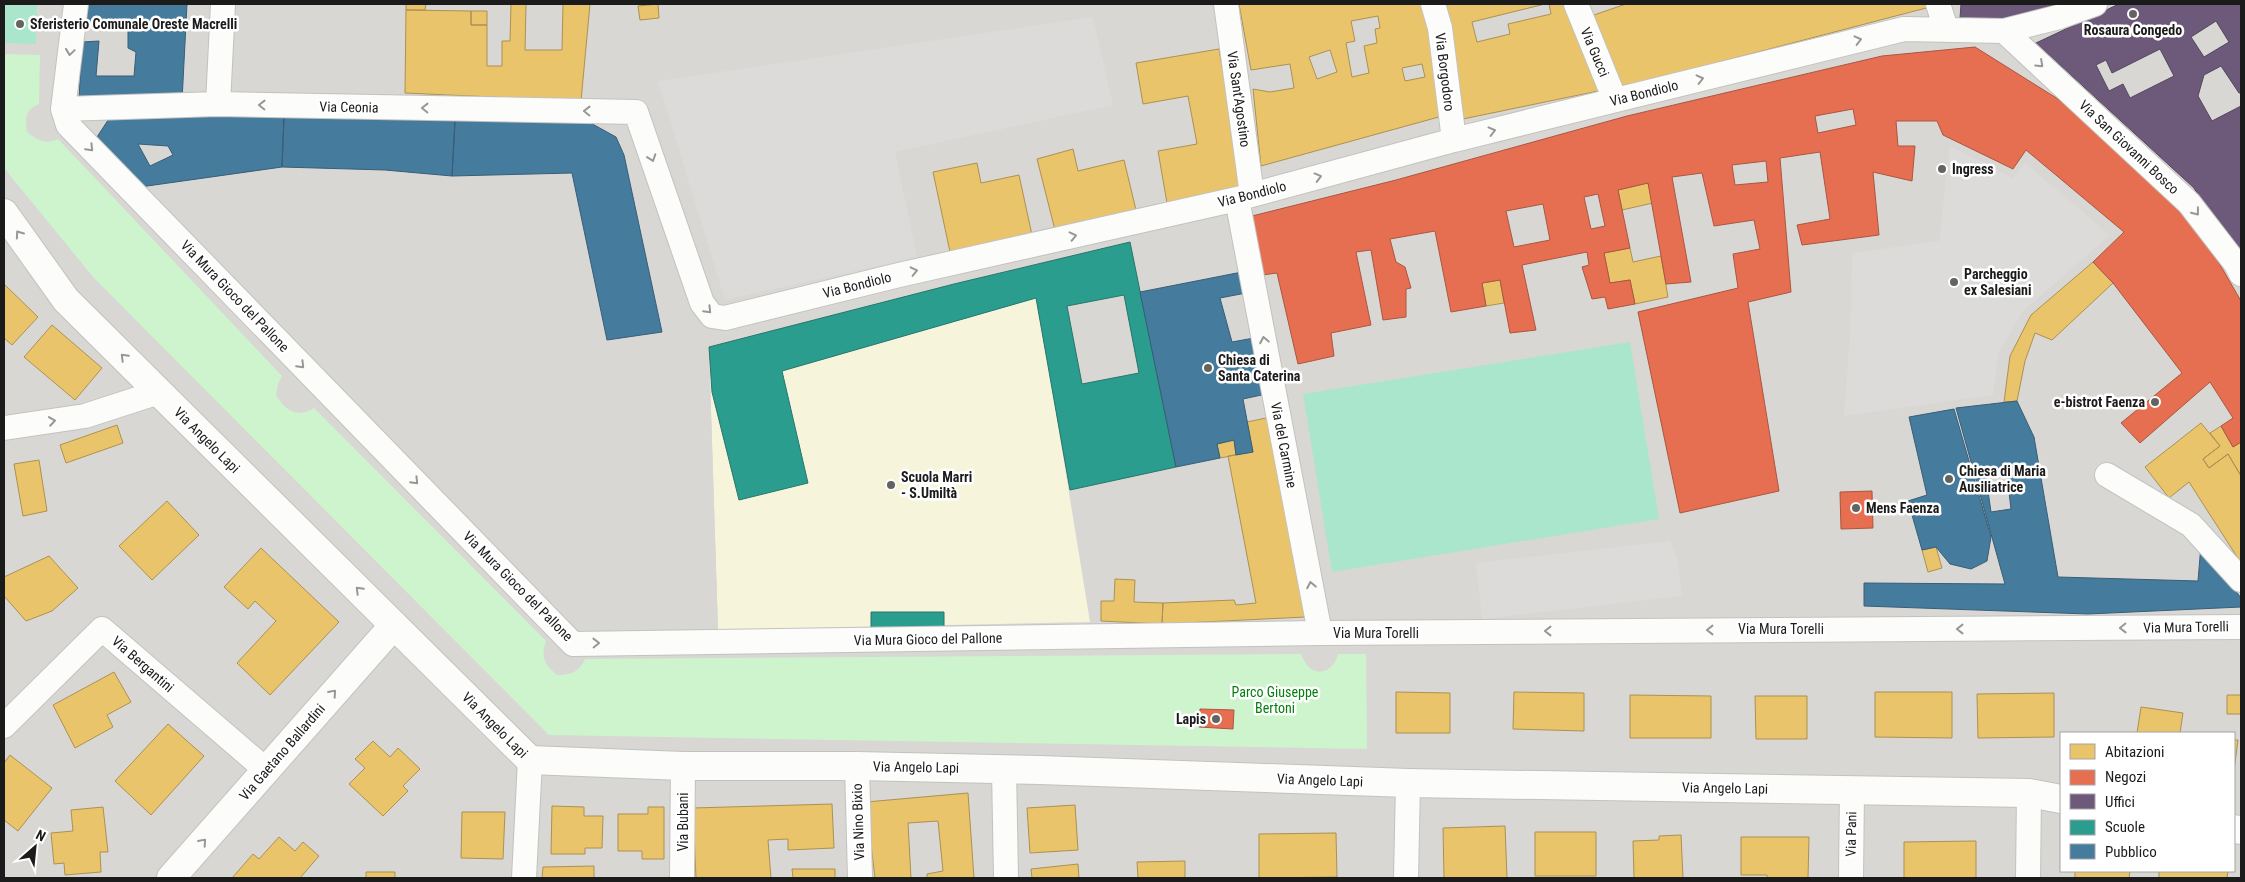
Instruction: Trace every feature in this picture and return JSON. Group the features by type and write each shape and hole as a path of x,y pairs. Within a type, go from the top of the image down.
{"street":[{"path":"63,109 76,4"},
{"path":"218,104 223,4"},
{"name":"Via Borgodoro","path":"1433,4 1440,28 1454,140"},
{"name":"Via Gucci","path":"1576,4 1616,100"},
{"path":"1938,4 1946,29"},
{"name":"Via Bondiolo","path":"636,112 702,303 712,316 725,318 898,275 1245,197 1454,140 1904,29 2004,31 2059,17 2095,4"},
{"name":"Via Sant'Agostino","path":"1226,9 1245,197"},
{"name":"Via San Giovanni Bosco","path":"2004,31 2189,203 2236,264 2241,274"},
{"name":"Via Ceonia","path":"63,109 218,104 636,112"},
{"name":"Via Mura Gioco del Pallone","path":"63,109 68,125 573,644 1320,633"},
{"name":"Via del Carmine","path":"1245,197 1320,633"},
{"name":"Via Angelo Lapi","path":"4,213 66,300 530,760 683,766 857,766 1004,769 1408,783 2029,793 2060,799"},
{"path":"4,428 85,416 159,392"},
{"path":"2107,475 2191,525 2241,580"},
{"name":"Via Gaetano Ballardini","path":"171,878 394,625"},
{"name":"Via Mura Torelli","path":"1320,633 2241,626"},
{"name":"Via Bergantini","path":"4,726 102,629 266,770"},
{"path":"524,878 530,760"},
{"name":"Via Bubani","path":"682,878 683,766"},
{"name":"Via Nino Bixio","path":"857,766 860,878"},
{"path":"1004,769 1006,878"},
{"path":"1406,878 1408,783"},
{"name":"Via Pani","path":"1851,878 1852,790"},
{"path":"2028,878 2029,793"}],"shaded area":[{"path":"4,4 2241,4 2241,878 4,878"},
{"path":"1093,17 1113,105 895,152 917,257 725,300 658,81"},
{"path":"112,114 587,121 616,137 624,155 667,351 709,347 718,630 584,632 140,187 97,137"},
{"name":"Parcheggio ex Salesiani","path":"1950,146 2013,178 2025,163 2110,235 2023,311 1998,354 1993,395 1844,416 1850,335 1852,253 1939,241"},
{"name":"Scuola Marri - S.Umiltà","path":"1032,265 1090,622 718,630 709,347"},
{"path":"1670,541 1677,557 1682,596 1482,619 1476,563"}],"green space":[{"name":"Sferisterio Comunale Oreste Macrelli","path":"4,4 37,4 36,44 4,43"},
{"name":"Parco Giuseppe Bertoni","path":"4,54 40,55 39,104 34,106 27,115 27,132 45,142 58,139 282,376 276,395 283,405 297,413 314,408 546,641 544,647 545,660 549,668 557,675 574,672 585,659 1301,654 1309,667 1319,672 1328,669 1334,663 1338,654 1366,654 1367,749 549,735 94,278 4,168"},
{"path":"1630,342 1659,519 1332,572 1303,394"}],"building: Abitazioni":[{"path":"406,4 426,4 425,10 406,10"},
{"path":"511,4 526,4 525,50 562,50 563,4 590,4 581,101 405,93 406,10 471,11 471,25 487,25 487,66 502,66 502,41 510,41"},
{"path":"658,4 659,18 640,20 638,6"},
{"path":"1239,4 1422,4 1436,32 1446,115 1261,166 1253,89 1270,92 1294,88 1290,64 1251,70","holes":["1378,16 1380,28 1375,29 1377,43 1364,46 1369,73 1352,77 1346,43 1355,41 1351,21","1330,50 1337,72 1317,79 1309,57","1422,64 1425,77 1405,81 1402,68"]},
{"path":"1439,4 1545,4 1472,22 1477,42 1510,34 1508,24 1551,14 1549,4 1568,4 1603,90 1463,119"},
{"path":"1626,4 1929,4 1930,7 1647,81 1617,87 1588,17"},
{"path":"471,11 487,11 487,25 471,25"},
{"path":"1219,49 1244,190 1167,203 1158,151 1197,144 1188,96 1143,104 1136,63"},
{"path":"1073,149 1078,171 1124,160 1136,210 1055,230 1037,159"},
{"path":"977,163 981,183 1019,175 1032,235 950,252 933,172"},
{"path":"1648,183 1653,203 1622,210 1618,190"},
{"path":"1630,248 1633,262 1661,256 1668,297 1635,304 1630,280 1610,283 1604,253"},
{"path":"2093,262 2113,283 2052,340 2035,333 2025,361 2017,401 2004,402 2010,356 2031,315"},
{"path":"1500,280 1504,303 1486,306 1482,283"},
{"path":"4,284 38,317 12,345 4,338"},
{"path":"52,325 102,368 75,400 24,357"},
{"path":"1271,417 1305,617 1162,624 1163,603 1234,600 1236,605 1256,603 1228,456 1253,452 1247,422"},
{"path":"2201,423 2220,446 2203,459 2209,468 2228,454 2241,476 2241,563 2189,482 2169,498 2145,467"},
{"path":"117,425 123,443 66,463 60,445"},
{"path":"2221,426 2233,447 2241,442 2241,476 2228,454 2209,468 2203,459 2220,446 2210,433"},
{"path":"1234,440 1236,455 1220,458 1217,444"},
{"path":"39,460 47,511 23,516 14,464"},
{"path":"167,501 199,535 152,580 119,546"},
{"path":"1936,547 1942,568 1928,572 1922,550"},
{"path":"261,548 339,622 270,695 237,663 276,621 255,601 248,609 224,587"},
{"path":"49,556 78,588 52,611 26,621 4,596 4,577"},
{"path":"1115,579 1135,580 1134,602 1163,603 1162,624 1101,621 1101,601 1114,601"},
{"path":"114,672 131,702 107,715 113,727 75,748 53,705"},
{"path":"1396,692 1450,693 1450,733 1396,733"},
{"path":"1514,692 1584,693 1584,731 1513,729"},
{"path":"1875,692 1952,692 1952,738 1875,737"},
{"path":"2054,693 2054,737 1978,738 1977,694"},
{"path":"1630,695 1711,696 1711,738 1630,738"},
{"path":"2227,695 2241,695 2241,714 2227,714"},
{"path":"1755,696 1807,696 1807,739 1756,739"},
{"path":"2141,707 2183,713 2180,732 2137,732"},
{"path":"168,724 204,756 151,815 115,781"},
{"path":"2235,740 2238,740 2235,763"},
{"path":"373,741 390,757 398,748 420,769 403,786 408,791 383,816 349,784 365,768 355,759"},
{"path":"10,755 52,788 18,831 4,820 4,763"},
{"path":"968,793 974,878 927,878 927,874 943,871 938,821 908,823 911,878 875,878 866,802"},
{"path":"832,804 834,848 788,850 788,839 768,840 771,878 696,878 693,808"},
{"path":"1075,805 1078,850 1030,853 1027,808"},
{"path":"552,806 584,807 584,816 603,816 602,848 585,848 585,854 551,854"},
{"path":"103,807 108,852 100,852 101,872 65,875 64,863 54,864 51,833 73,831 71,810"},
{"path":"648,807 664,807 664,859 642,859 642,851 618,851 618,814 648,814"},
{"path":"462,812 505,812 503,859 461,858"},
{"path":"1505,826 1507,878 1444,878 1443,828"},
{"path":"1535,832 1596,832 1596,876 1535,876"},
{"path":"1336,833 1337,877 1259,878 1259,834"},
{"path":"1681,835 1683,878 1634,878 1633,841 1659,840 1659,836"},
{"path":"279,837 295,851 303,842 319,856 300,878 232,878 253,854 259,859"},
{"path":"1741,837 1809,837 1808,878 1767,878 1767,875 1741,875"},
{"path":"1976,841 1976,878 1904,878 1904,842"},
{"path":"1185,861 1185,878 1138,878 1137,862"},
{"path":"1078,864 1079,878 1032,878 1031,869"},
{"path":"594,866 594,878 542,878 543,867"},
{"path":"792,869 835,869 835,878 793,878"},
{"path":"366,872 395,872 395,878 366,878"},
{"path":"2075,872 2130,872 2129,878 2075,878"},
{"path":"2159,872 2228,872 2227,878 2159,878"}],"building: Negozi":[{"path":"1975,47 2058,99 2107,138 2200,230 2241,301 2241,442 2233,447 2221,426 2233,418 2210,382 2140,443 2121,423 2182,373 2113,283 2093,262 2124,232 2026,150 2013,169 1943,135 1937,121 1896,121 1898,146 1915,146 1912,181 1873,172 1879,235 1802,245 1797,225 1830,219 1820,152 1780,158 1791,292 1748,302 1779,491 1680,513 1638,312 1738,288 1733,254 1760,249 1754,220 1714,226 1702,173 1672,177 1691,282 1666,284 1648,183 1618,190 1630,248 1604,253 1610,283 1630,280 1635,304 1608,309 1605,297 1592,299 1582,267 1589,265 1587,252 1522,265 1536,330 1510,333 1500,280 1482,283 1486,306 1451,312 1435,231 1390,239 1396,262 1405,267 1411,288 1406,289 1406,317 1383,320 1371,250 1356,252 1371,325 1331,333 1334,356 1298,364 1277,273 1262,275 1252,216 1396,180 1627,116 1882,56","holes":["1853,109 1856,125 1818,133 1815,116","1766,161 1768,182 1735,185 1732,165","1598,194 1605,226 1591,229 1584,197","1543,204 1550,240 1514,247 1506,211"]},
{"path":"1872,491 1873,528 1841,529 1840,492"},
{"name":"Lapis","path":"1200,709 1234,710 1233,729 1199,727"}],"building: Uffici":[{"path":"1961,4 2072,4 2002,21 1960,18"},
{"path":"2119,4 2241,4 2241,93 2239,93 2221,66 2204,75 2198,96 2212,121 2241,106 2241,266 2194,188 2036,43","holes":["2216,21 2229,42 2204,57 2191,37","2160,49 2174,76 2130,98 2123,84 2109,91 2096,65 2106,60 2112,73"]}],"building: Scuole":[{"path":"1130,242 1176,467 1070,490 1036,298 782,371 808,483 739,500 712,392 709,347 954,284","holes":["1124,295 1139,373 1082,384 1067,306"]},
{"path":"871,612 944,612 944,628 871,628"}],"building: Pubblico":[{"path":"87,4 187,4 182,101 79,100 82,42 99,41 96,76 134,76 136,52 128,48 128,24 86,21"},
{"path":"112,114 284,117 282,167 140,187 97,137","holes":["138,144 168,146 173,155 150,166"]},
{"path":"284,117 455,121 452,176 385,170 282,167"},
{"path":"455,121 587,121 616,137 624,155 662,332 607,340 572,173 452,176"},
{"name":"Chiesa di Santa Caterina","path":"1242,272 1246,293 1220,298 1232,342 1254,338 1266,394 1243,399 1253,452 1236,455 1234,440 1217,444 1220,458 1176,467 1140,292"},
{"path":"2017,401 2034,437 2058,577 2198,581 2201,545 2241,598 2241,607 2088,614 1864,606 1864,583 2005,584 1956,408","holes":["2006,467 2011,509 1991,512 1985,470"]},
{"name":"Chiesa di Maria Ausiliatrice","path":"1954,409 1991,537 1987,561 1971,569 1950,564 1936,547 1922,550 1908,501 1927,495 1909,417"}],"place":[{"name":"Rosaura Congedo","path":"2133,14"},
{"name":"Sferisterio Comunale Oreste Macrelli","path":"20,24"},
{"name":"Ingress","path":"1942,169"},
{"name":"Parcheggio ex Salesiani","path":"1954,282"},
{"name":"Chiesa di Santa Caterina","path":"1208,368"},
{"name":"e-bistrot Faenza","path":"2155,402"},
{"name":"Chiesa di Maria Ausiliatrice","path":"1949,479"},
{"name":"Scuola Marri - S.Umiltà","path":"891,485"},
{"name":"Mens Faenza","path":"1856,508"},
{"name":"Lapis","path":"1216,719"}]}
